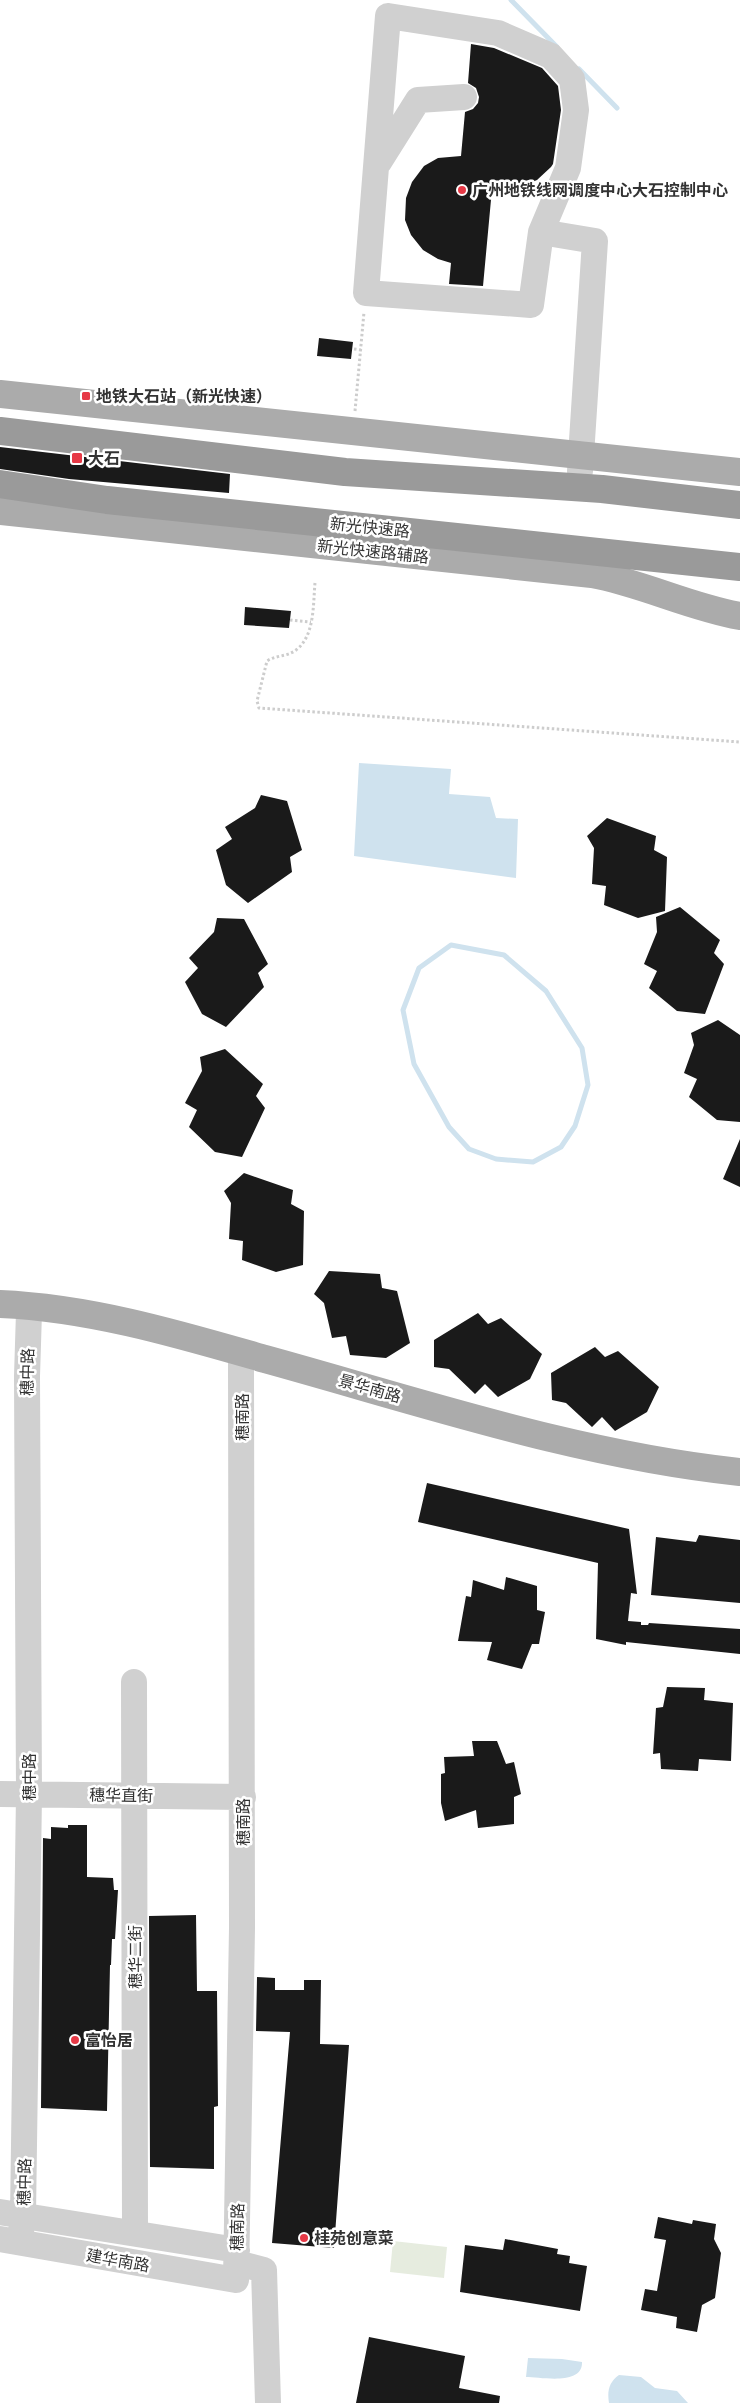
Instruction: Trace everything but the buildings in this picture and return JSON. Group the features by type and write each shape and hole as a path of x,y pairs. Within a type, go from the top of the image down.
{"highway":[{"path":"0,431 345,472 602,489 740,505"},
{"name":"新光快速路","path":"0,484 107,500 594,550 740,567"}],"main road":[{"path":"0,394 740,472"},
{"name":"新光快速路辅路","path":"0,511 592,574 620,580 714,611 740,616"},
{"name":"景华南路","path":"0,1304 54,1308 146,1326 543,1436 632,1456 740,1472"}],"street":[{"path":"388,16 498,33 551,56 572,78 576,110 568,168 542,232 531,305 366,293 388,16"},
{"path":"377,165 418,100 464,97"},
{"path":"542,232 595,242 580,471"},
{"name":"穗中路","path":"10,2241 29,1794 27,1376 29,1312"},
{"name":"穗南路","path":"236,2267 243,1797 241,1364"},
{"name":"穗华二街","path":"134,1682 136,1796 134,2233"},
{"name":"穗华直街","path":"0,1794 243,1797"},
{"name":"建华南路","path":"12,2214 134,2233 236,2267"},
{"name":"建华南路","path":"10,2241 236,2267"},
{"path":"236,2267 264,2276 268,2403"}],"path":[{"path":"355,417 366,293"},
{"path":"354,349 362,350"},
{"path":"315,583 306,640 296,650 286,655 274,656 267,661 257,701 258,708 740,742"},
{"path":"290,620 310,622"}],"shaded area":[{"path":"393,2241 447,2247 444,2278 390,2272"}],"water":[{"path":"359,763 451,769 449,794 490,797 496,818 518,819 516,878 354,856"},
{"path":"528,2358 562,2359 582,2362 580,2370 576,2374 569,2377 551,2379 526,2377"},
{"path":"619,2375 641,2377 655,2388 677,2391 688,2403 609,2403 610,2387"}],"waterway":[{"path":"511,0 557,47"},
{"path":"579,69 617,108"},
{"path":"451,945 504,955 546,991 582,1048 588,1085 575,1126 561,1147 533,1162 496,1159 469,1149 449,1127 414,1064 403,1010 419,968 451,945"}],"place":[{"name":"广州地铁线网调度中心大石控制中心","path":"462,190"},
{"name":"地铁大石站（新光快速）","path":"86,396"},
{"name":"大石","path":"77,458"},
{"name":"富怡居","path":"75,2040"},
{"name":"桂苑创意菜","path":"304,2238"}]}
